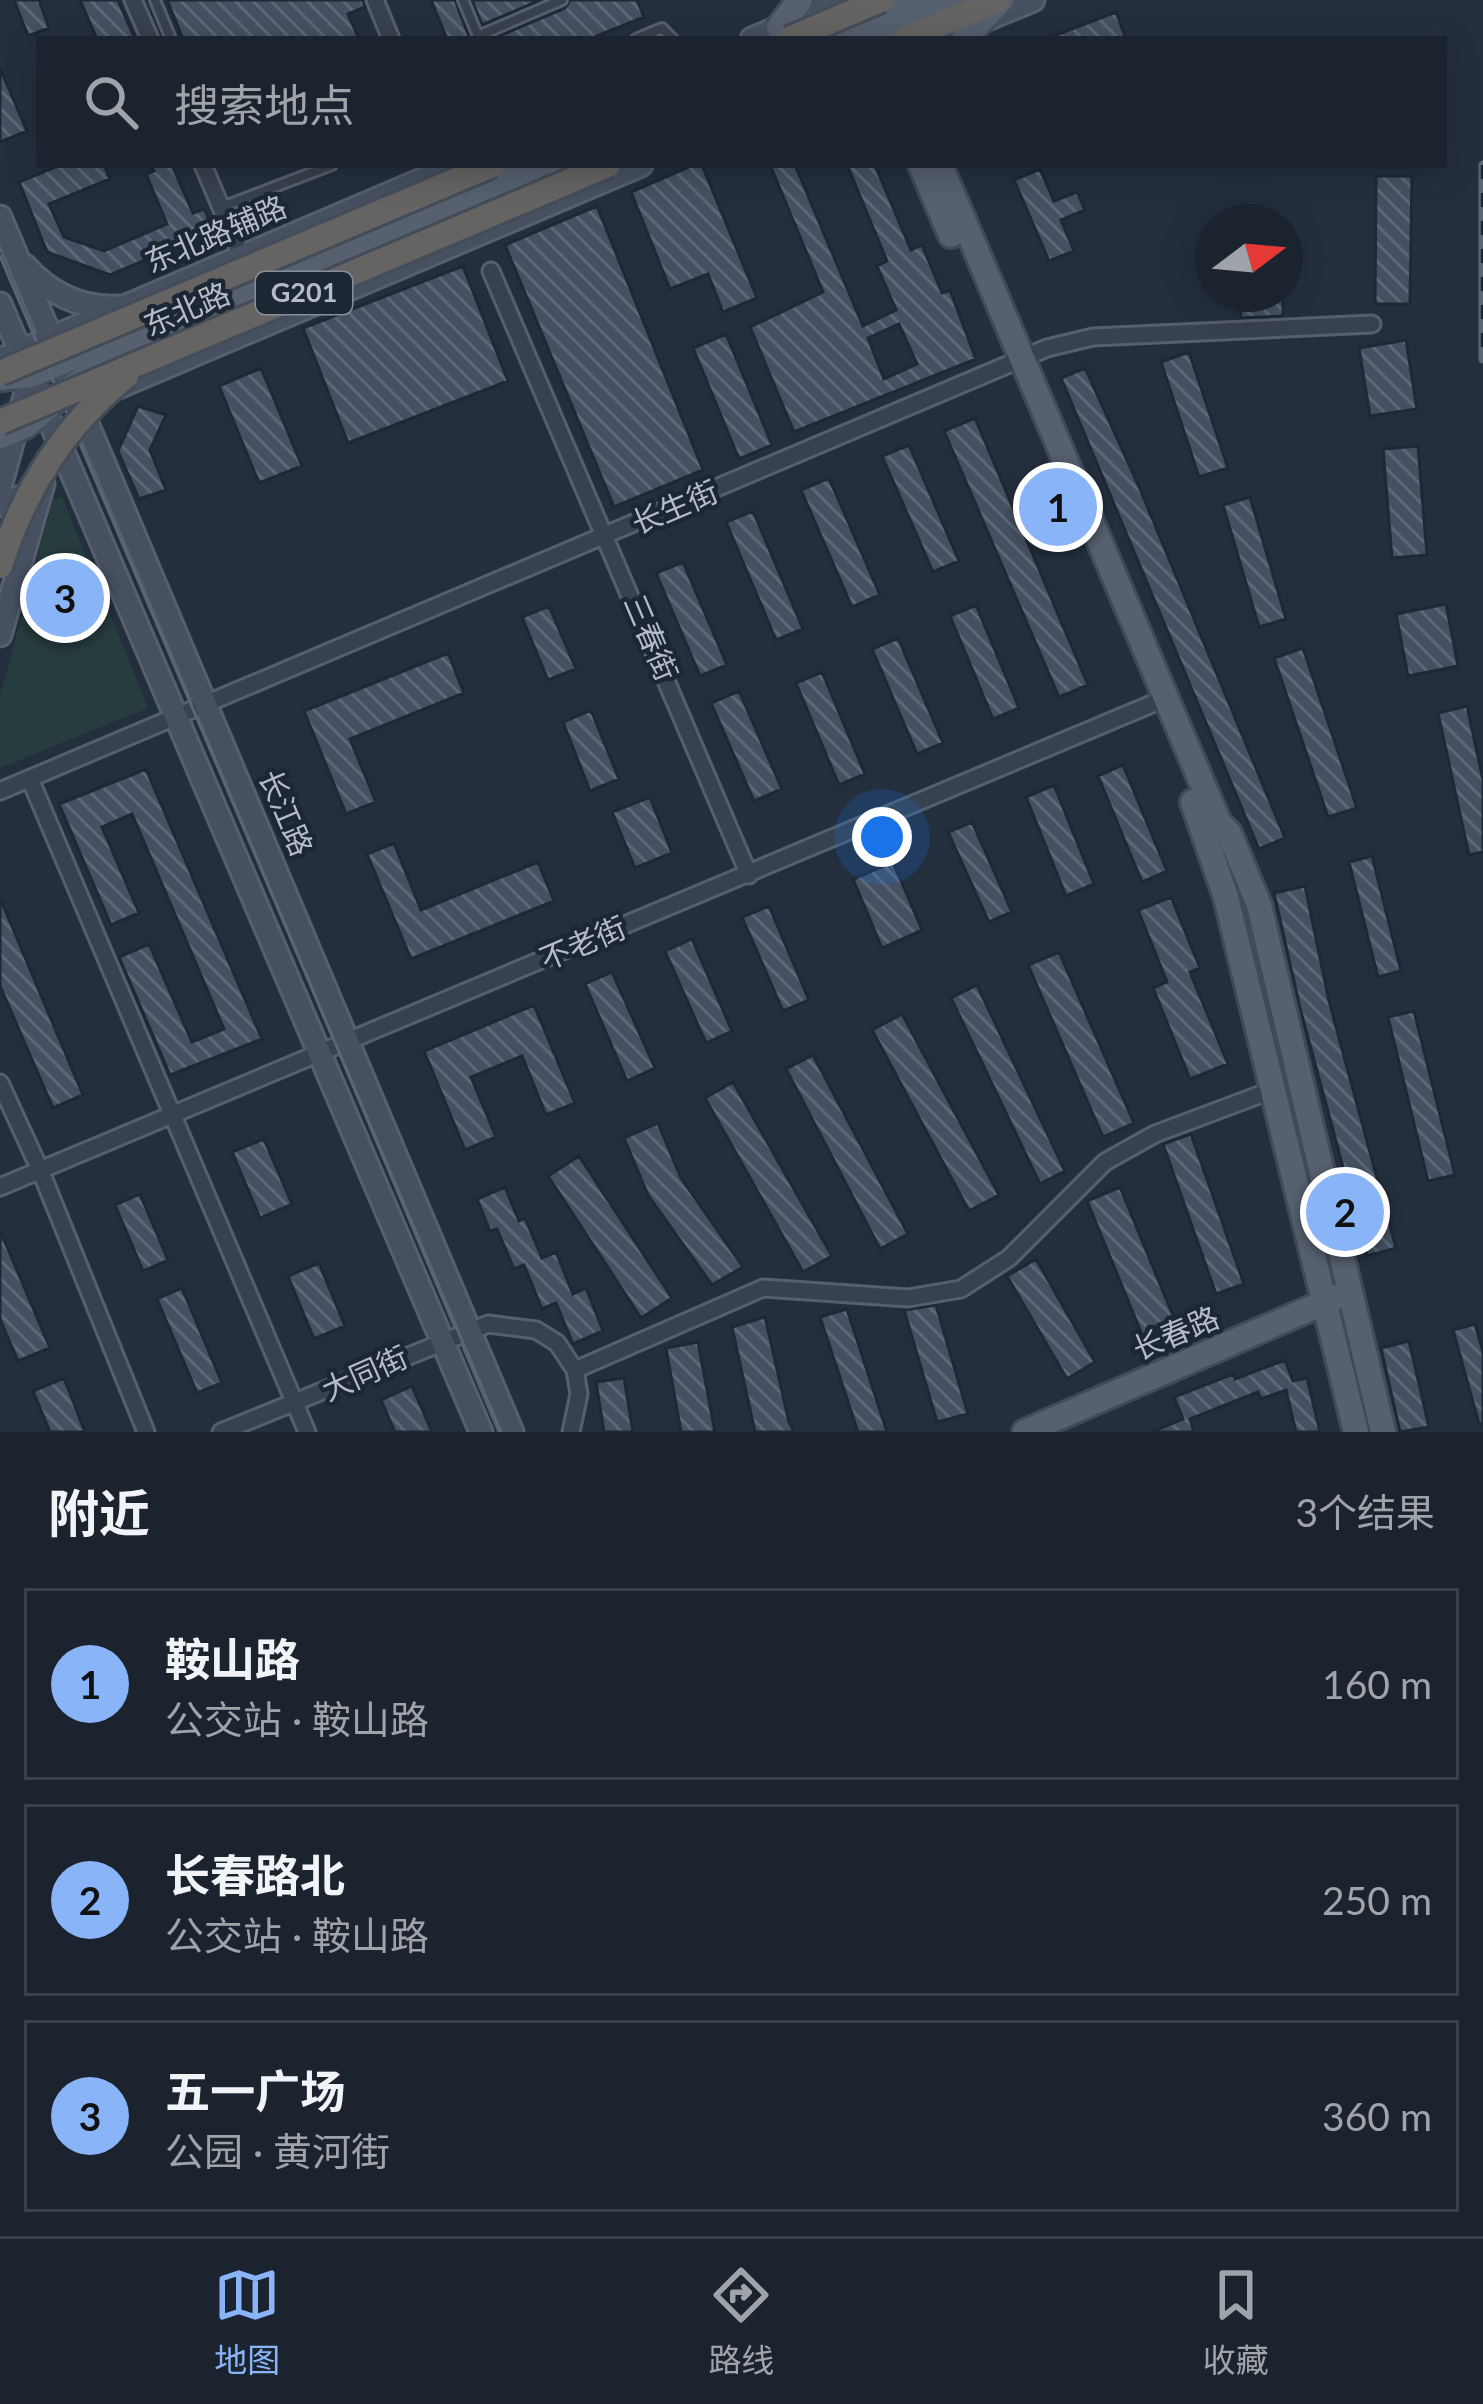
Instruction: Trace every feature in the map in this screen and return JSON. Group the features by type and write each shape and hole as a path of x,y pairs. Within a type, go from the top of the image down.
{"highway":[{"path":"789,35 995,7"},
{"name":"东北路","path":"0,376 485,168"},
{"name":"东北路","path":"46,411 151,358 601,168"},
{"path":"0,566 22,506 58,445 102,396 151,358"}],"main road":[{"path":"789,35 807,6 847,0 878,26"},
{"path":"878,26 919,0"},
{"path":"839,36 963,0"},
{"path":"944,36 995,7 1033,0"},
{"path":"967,36 995,7"},
{"name":"东北路辅路","path":"10,355 445,168"},
{"name":"东北路","path":"46,411 106,363 522,168"},
{"name":"东北路","path":"46,411 251,282 468,193 562,168"},
{"path":"0,486 46,411 634,168"},
{"path":"922,168 1014,363 1158,701 1204,830 1275,1089 1356,1432"},
{"path":"941,168 1014,363"},
{"path":"400,188 468,193 512,219"},
{"name":"长江路","path":"0,217 51,338 46,411 207,705 512,1432"},
{"path":"251,282 278,241"},
{"path":"16,254 45,286 61,296 102,308 125,306"},
{"name":"长江路","path":"0,304 10,355 31,375 481,1432"},
{"path":"0,635 29,532 46,411 31,375"},
{"name":"东北路","path":"0,376 31,375 46,411"},
{"path":"0,505 9,498 23,501 30,512 29,532"},
{"path":"1158,701 1219,823 1229,833 1258,905 1383,1432"},
{"name":"长春路","path":"1025,1432 1351,1290"}],"street":[{"path":"134,0 149,36"},
{"path":"375,0 391,36"},
{"path":"204,168 242,256"},
{"name":"三春街","path":"491,271 749,874"},
{"name":"长生街","path":"0,791 1047,347 1093,337 1372,324"},
{"name":"不老街","path":"0,1187 1158,701"},
{"path":"30,779 307,1432"},
{"path":"0,1083 146,1432"},
{"path":"575,1370 763,1288 908,1298 961,1289 1009,1258 1106,1162 1155,1134 1275,1089"},
{"path":"469,1329 503,1324 536,1330 557,1343 575,1370 580,1394 571,1432"},
{"name":"大同街","path":"221,1432 296,1405 469,1329"}],"lane":[{"path":"155,0 170,36"},
{"path":"463,0 478,36 562,0"},
{"path":"643,36 662,28 670,36"},
{"path":"221,207 324,168"}],"green space":[{"path":"62,497 148,708 0,768 0,696 53,500"}],"building":[{"path":"14,0 39,0 49,28 28,36"},
{"path":"80,0 118,0 134,36 96,36"},
{"path":"167,0 363,0 365,7 348,14 358,36 182,36"},
{"path":"431,0 455,0 469,36 446,36"},
{"path":"472,0 541,0 482,25"},
{"path":"570,0 637,0 644,17 597,36 499,36 565,8"},
{"path":"1116,12 1125,36 1053,36"},
{"path":"0,68 27,131 0,142"},
{"path":"53,168 105,168 110,179 49,204 64,237 104,251 167,224 146,174 152,168 173,168 193,213 204,209 214,231 110,275 47,252 19,182"},
{"path":"686,168 703,168 757,298 723,312 708,274 670,289 631,192"},
{"path":"771,168 796,168 863,326 896,310 877,266 887,261 848,168 876,168 911,250 922,245 942,293 950,290 976,359 794,432 750,327 823,292","holes":["899,324 917,364 884,379 868,338"]},
{"path":"1040,169 1054,201 1077,192 1085,210 1061,220 1074,251 1049,261 1014,180"},
{"path":"1376,176 1412,176 1410,304 1375,304"},
{"path":"597,206 703,470 614,507 505,245"},
{"path":"463,266 508,381 348,443 303,328"},
{"path":"1241,312 1283,312 1283,316 1241,318"},
{"path":"726,334 772,445 739,459 693,348"},
{"path":"1406,340 1417,409 1370,416 1359,348"},
{"path":"1189,352 1228,468 1199,477 1161,362"},
{"path":"261,368 302,466 259,483 219,386"},
{"path":"1085,368 1285,838 1259,849 1061,378"},
{"path":"138,406 166,415 150,450 166,490 139,499 118,451"},
{"path":"975,418 1088,685 1059,697 944,431"},
{"path":"909,445 959,561 933,572 882,456"},
{"path":"1418,446 1427,555 1392,558 1383,449"},
{"path":"829,478 880,595 852,607 801,490"},
{"path":"1250,497 1286,619 1259,627 1223,505"},
{"path":"753,511 803,629 776,640 726,522"},
{"path":"683,562 727,665 700,676 656,573"},
{"path":"1446,604 1458,666 1408,676 1396,614"},
{"path":"976,605 1019,708 993,719 950,616"},
{"path":"549,606 576,669 548,680 522,617"},
{"path":"898,638 943,743 917,754 872,649"},
{"path":"1303,648 1357,808 1328,817 1274,658"},
{"path":"448,653 464,693 350,739 376,802 346,814 304,711"},
{"path":"822,672 865,774 839,785 796,683"},
{"path":"739,691 782,789 754,801 711,703"},
{"path":"1467,706 1483,780 1483,852 1469,855 1438,713"},
{"path":"591,710 619,779 590,791 563,722"},
{"path":"1123,765 1167,871 1142,882 1098,776"},
{"path":"146,769 262,1039 170,1075 119,957 149,944 192,1042 224,1029 132,814 102,827 139,913 111,925 59,804"},
{"path":"1054,785 1094,884 1066,896 1026,797"},
{"path":"650,797 672,853 635,868 612,812"},
{"path":"972,822 1012,912 989,922 948,832"},
{"path":"394,843 421,910 538,862 554,901 411,959 367,854"},
{"path":"1372,856 1401,971 1378,977 1349,862"},
{"path":"893,862 922,930 882,948 853,879"},
{"path":"1305,886 1329,1001 1396,1248 1367,1256 1274,893"},
{"path":"1171,897 1200,968 1190,972 1228,1064 1190,1079 1153,988 1167,982 1138,910"},
{"path":"0,898 83,1095 53,1108 0,986"},
{"path":"769,906 809,1000 783,1011 742,917"},
{"path":"692,939 732,1031 706,1043 665,951"},
{"path":"1059,952 1134,1123 1103,1137 1028,965"},
{"path":"612,972 655,1068 627,1081 585,984"},
{"path":"977,985 1065,1171 1040,1184 951,998"},
{"path":"534,1005 575,1103 546,1115 522,1056 471,1077 496,1137 465,1150 424,1051"},
{"path":"1414,1011 1455,1175 1428,1181 1388,1017"},
{"path":"902,1014 999,1195 969,1211 872,1030"},
{"path":"813,1055 908,1234 880,1249 786,1069"},
{"path":"733,1082 832,1256 803,1272 705,1098"},
{"path":"658,1123 681,1178 743,1267 712,1285 648,1195 624,1138"},
{"path":"1191,1134 1244,1284 1216,1294 1163,1144"},
{"path":"264,1139 292,1204 260,1218 232,1152"},
{"path":"579,1156 672,1298 641,1318 548,1176"},
{"path":"505,1187 542,1258 556,1252 573,1294 586,1288 603,1331 573,1344 556,1303 542,1309 524,1265 514,1269 497,1229 490,1231 477,1199"},
{"path":"1120,1187 1176,1323 1143,1337 1087,1201"},
{"path":"140,1194 168,1260 143,1271 115,1205"},
{"path":"0,1230 50,1348 18,1361 0,1319"},
{"path":"1036,1259 1095,1362 1067,1379 1007,1276"},
{"path":"319,1263 345,1326 314,1339 288,1276"},
{"path":"182,1288 222,1383 197,1393 157,1299"},
{"path":"936,1305 968,1414 937,1422 904,1310"},
{"path":"847,1309 887,1432 858,1432 820,1317"},
{"path":"765,1317 794,1432 755,1432 732,1327"},
{"path":"1475,1324 1483,1352 1483,1423 1479,1424 1453,1330"},
{"path":"1409,1341 1429,1427 1400,1432 1381,1348"},
{"path":"698,1342 715,1432 681,1432 666,1348"},
{"path":"1285,1360 1293,1381 1307,1378 1320,1432 1296,1432 1286,1390 1261,1399 1258,1392 1190,1419 1194,1432 1152,1432 1183,1419 1174,1397"},
{"path":"64,1378 85,1432 50,1432 33,1391"},
{"path":"624,1378 633,1432 604,1432 596,1382"},
{"path":"412,1386 432,1432 395,1432 381,1400"}],"tram line":[{"path":"0,256 501,1432"}],"railway":[{"path":"1483,165 1483,359"}],"place":[{"name":"鞍山路","path":"1058,507"},
{"name":"五一广场","path":"65,598"},
{"name":"长春路北","path":"1345,1212"}]}
